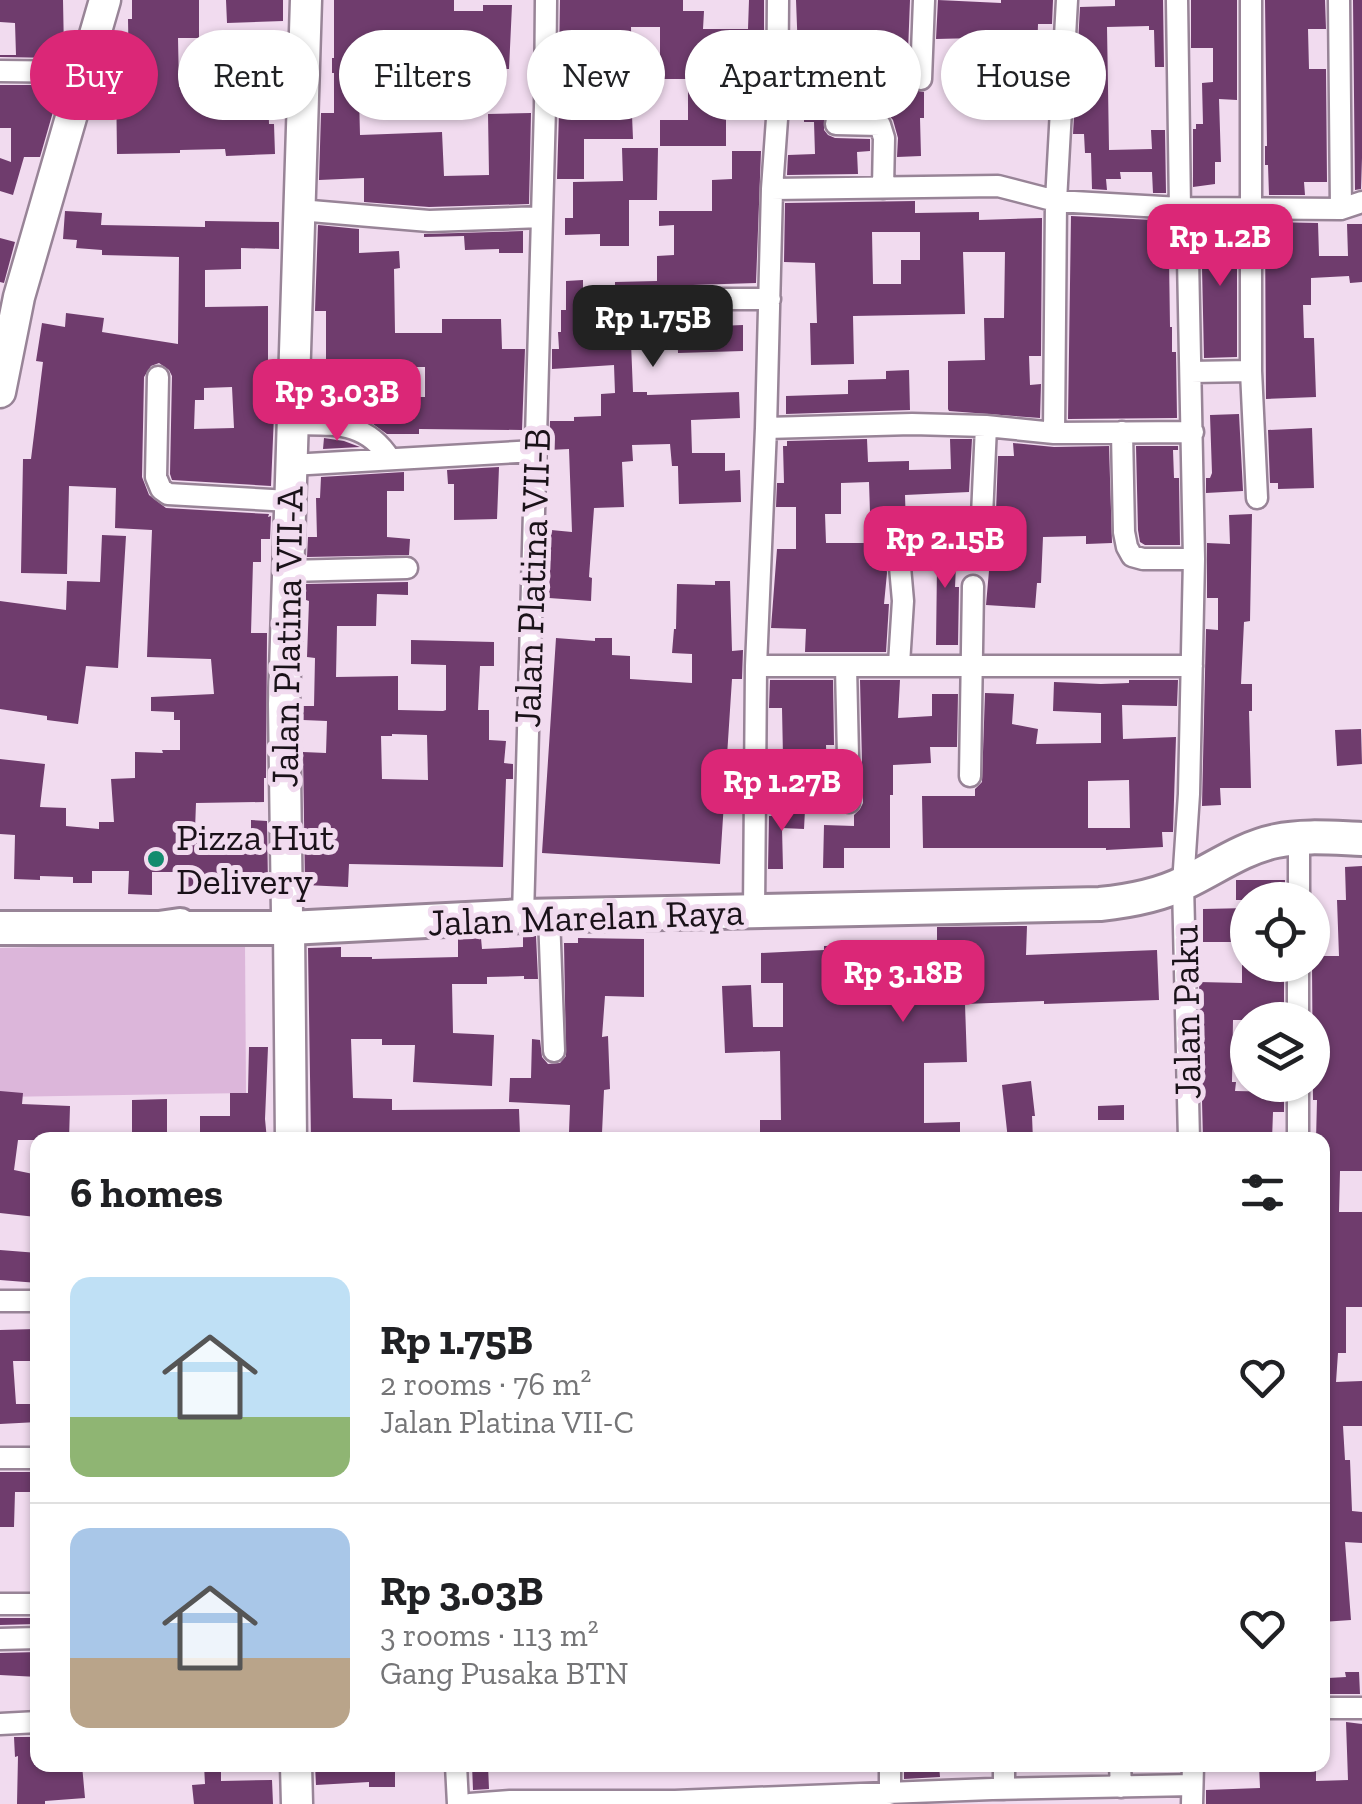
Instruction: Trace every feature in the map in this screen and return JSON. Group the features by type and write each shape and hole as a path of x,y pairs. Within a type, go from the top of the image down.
{"main road":[{"path":"97,30 106,0"},
{"name":"Jalan Platina VII-A","path":"290,1132 284,704 306,0"},
{"path":"0,392 10,295 68,120"},
{"name":"Jalan Marelan Raya","path":"0,928 159,928 288,920 397,922 1100,904 1126,901 1183,884 1248,850 1280,840 1362,838"},
{"path":"296,1772 298,1804"}],"street":[{"name":"Jalan Platina VII-B","path":"546,0 535,451 536,916 554,1050"},
{"path":"754,912 756,666 778,0"},
{"path":"922,79 924,0"},
{"path":"1054,433 1056,201 1067,0"},
{"name":"Jalan Paku","path":"1177,0 1193,432 1192,666 1183,884 1189,1132"},
{"path":"1252,0 1256,498"},
{"path":"772,189 998,186 1056,201 1184,208 1352,205 1339,0"},
{"path":"0,71 30,71"},
{"path":"836,124 880,125 884,138 883,188"},
{"path":"299,210 429,220 542,217"},
{"path":"694,299 770,299"},
{"path":"1191,372 1252,371"},
{"path":"158,377 156,476 162,489 168,494 195,497 290,500"},
{"path":"292,424 336,425 362,431 376,440 390,459"},
{"path":"766,428 860,424 986,426 1054,433 1193,432"},
{"path":"981,539 986,426"},
{"path":"1122,432 1127,548 1132,556 1142,559 1194,559"},
{"path":"291,465 535,451"},
{"path":"898,544 903,601 899,664"},
{"path":"288,571 407,568"},
{"path":"970,776 973,586"},
{"path":"756,666 1192,666"},
{"path":"846,666 849,802"},
{"path":"1298,838 1298,882"},
{"path":"1298,1102 1298,1132"},
{"path":"0,1301 30,1301"},
{"path":"0,1458 30,1458"},
{"path":"0,1604 30,1604"},
{"path":"0,1639 30,1638"},
{"path":"1330,1708 1362,1708"},
{"path":"0,1724 30,1722"},
{"path":"456,1772 458,1804"},
{"path":"890,1772 890,1794"},
{"path":"470,1804 1111,1793 1192,1785"}],"shaded area":[{"path":"245,942 246,1093 0,1097 0,948"}],"building":[{"path":"0,0 63,0 64,30 30,30 30,58 0,57 16,55 15,23 0,22"},
{"path":"132,0 199,0 199,30 178,30 178,120 269,120 269,124 274,124 275,154 226,156 225,149 117,154 117,120 158,120 158,30 128,30 128,19 132,19"},
{"path":"226,0 283,0 283,21 227,23"},
{"path":"334,0 454,0 454,11 512,5 509,69 507,30 339,30 339,120 360,120 360,135 442,132 444,176 489,175 488,120 507,120 507,114 527,113 527,120 531,120 529,204 429,207 364,202 364,178 319,180 321,113 334,113"},
{"path":"560,0 683,0 683,11 704,11 703,29 748,29 749,0 764,0 764,30 685,30 685,79 665,79 665,30 660,27 559,30"},
{"path":"796,0 910,0 909,30 797,30"},
{"path":"938,0 1053,0 1052,24 1038,24 1038,30 941,30 941,39 936,39"},
{"path":"1115,0 1163,0 1164,67 1155,67 1154,30 1149,30 1149,26 1107,27 1109,150 1152,149 1151,130 1165,130 1166,193 1153,193 1152,172 1120,172 1121,179 1106,179 1107,190 1092,189 1091,153 1085,153 1084,134 1073,134 1074,120 1106,120 1106,30 1079,30 1080,7 1115,6"},
{"path":"1191,0 1237,0 1237,100 1219,99 1221,162 1215,162 1215,184 1193,187 1193,129 1196,124 1203,124 1202,83 1213,82 1213,48 1191,48"},
{"path":"1265,0 1325,0 1326,29 1308,29 1309,69 1326,69 1327,182 1304,182 1305,195 1269,195 1265,165"},
{"path":"1353,0 1362,0 1361,189 1355,190"},
{"path":"0,85 30,85 30,120 51,120 40,157 24,157 13,195 0,191 0,158 11,162 11,128 0,128"},
{"path":"921,91 924,92 921,118"},
{"path":"559,120 632,120 633,139 584,139 584,179 557,179"},
{"path":"660,120 726,120 726,146 660,146"},
{"path":"824,120 824,130 835,138 870,139 870,151 857,152 858,174 787,175 788,155 815,154 814,122 804,122"},
{"path":"893,120 920,120 921,156 897,157 898,138"},
{"path":"622,148 658,148 657,200 629,200 629,246 600,246 600,234 565,235 565,218 573,218 573,182 623,181"},
{"path":"732,151 761,151 756,283 693,285 683,291 680,300 692,312 692,327 743,325 743,351 678,353 677,316 630,318 633,392 739,392 740,418 691,420 692,453 725,453 725,471 740,470 741,502 679,504 678,466 672,466 670,444 632,445 633,461 622,462 624,507 594,508 591,601 549,598 551,530 572,532 569,449 549,450 550,421 601,416 601,394 615,393 614,365 552,369 552,349 559,349 561,310 566,310 566,281 583,280 583,292 615,291 615,282 657,281 657,256 674,255 674,225 659,226 659,211 712,211 712,180 732,179"},
{"path":"915,201 915,213 979,212 979,220 1042,218 1041,356 1029,356 1030,385 1041,384 1040,418 948,409 948,361 985,360 984,318 1004,318 1005,252 963,252 965,314 853,316 854,364 811,365 810,323 817,323 815,263 784,262 785,203","holes":["872,232 920,232 920,260 901,260 901,284 873,284"]},
{"path":"65,211 102,213 101,225 205,227 205,221 279,222 279,249 241,248 241,269 205,270 205,307 268,306 269,391 275,391 271,486 172,480 172,376 159,363 151,366 144,377 142,477 149,495 166,508 271,516 270,539 261,539 261,562 253,562 251,633 267,633 264,802 196,803 195,830 251,836 251,820 267,821 268,886 225,887 225,891 186,889 187,872 152,872 152,895 128,894 129,871 92,871 92,883 73,883 73,877 14,879 15,835 0,834 0,759 45,764 40,807 66,808 66,826 99,829 99,822 114,822 111,779 135,778 135,752 180,750 180,720 174,720 174,712 151,711 151,697 214,694 211,659 147,657 152,530 115,528 116,488 69,486 67,574 21,573 23,459 31,459 43,362 36,361 42,323 65,327 66,313 104,318 102,332 178,344 179,257 102,255 102,250 76,248 77,240 63,239","holes":["232,387 234,428 194,429 195,400 204,400 204,388"]},
{"path":"1071,216 1174,221 1174,258 1169,258 1170,327 1172,352 1176,352 1177,418 1068,419"},
{"path":"1201,222 1237,222 1237,357 1204,358"},
{"path":"1265,222 1318,223 1319,256 1348,256 1347,224 1362,224 1362,282 1350,283 1349,276 1311,278 1311,305 1303,305 1304,338 1314,338 1316,397 1266,399"},
{"path":"318,225 359,229 359,253 399,251 400,268 394,269 395,333 442,333 442,319 501,319 502,349 525,349 522,430 419,429 419,434 387,434 352,414 312,410 313,390 326,390 326,311 315,311","holes":["394,367 425,367 425,397 395,397"]},
{"path":"523,231 523,253 465,250 464,236 424,237 424,234"},
{"path":"0,238 15,242 4,283 0,282"},
{"path":"909,370 910,410 786,414 786,396 848,394 848,380 886,379 886,371"},
{"path":"1239,414 1243,491 1206,493 1206,478 1212,473 1210,415"},
{"path":"1312,428 1314,488 1278,489 1278,483 1270,483 1268,430"},
{"path":"324,438 344,441 360,447 323,449"},
{"path":"867,439 868,462 909,461 909,470 951,469 950,439 972,439 969,492 905,495 906,528 893,529 886,537 886,652 805,652 806,629 771,628 777,549 796,549 796,507 776,507 777,483 784,483 783,446 787,446 787,441","holes":["869,482 871,543 826,543 825,514 841,514 841,483"]},
{"path":"1013,443 1109,446 1112,543 1086,544 1086,536 1043,537 1041,583 1037,583 1035,608 986,605 995,540 998,456 1014,456"},
{"path":"1136,446 1178,446 1178,450 1173,450 1174,478 1179,478 1180,545 1140,542"},
{"path":"499,467 497,519 454,520 454,484 448,484 447,470"},
{"path":"404,472 404,491 387,491 387,537 410,539 409,555 307,557 308,537 317,537 316,498 320,498 321,477"},
{"path":"1252,514 1250,621 1244,622 1241,684 1252,684 1251,788 1220,788 1221,805 1202,806 1206,629 1218,630 1218,598 1207,598 1207,543 1230,544 1229,515"},
{"path":"102,535 126,536 118,668 86,666 78,724 0,709 0,601 66,610 67,581 100,582"},
{"path":"926,543 957,544 958,645 936,645 937,566 925,566"},
{"path":"715,581 730,581 732,651 743,650 742,679 732,679 720,864 542,853 556,638 612,638 612,655 630,656 630,679 692,683 692,654 672,653 677,584 715,585"},
{"path":"408,582 408,595 377,594 376,626 337,626 336,677 398,676 398,710 446,710 446,665 411,664 411,640 494,642 494,666 480,666 478,710 489,710 489,740 506,741 504,763 513,764 513,779 506,779 503,867 349,864 348,887 305,885 303,752 326,753 327,721 303,720 303,706 314,706 315,658 307,657 306,584","holes":["427,735 428,780 382,779 381,736"]},
{"path":"770,680 833,680 834,745 826,745 827,774 835,774 835,796 795,797 795,773 769,770 769,755 783,757 782,708 769,708"},
{"path":"860,680 900,680 898,718 932,716 932,694 958,694 957,747 930,747 931,763 893,765 890,848 844,848 844,868 823,868 824,825 854,826 854,815 863,803"},
{"path":"1178,680 1177,706 1122,705 1123,739 1176,737 1173,832 1162,832 1163,847 923,848 922,796 975,796 975,789 982,782 985,693 1014,694 1012,724 1038,729 1036,744 1101,743 1101,713 1053,711 1054,682","holes":["1129,780 1130,828 1088,828 1088,781"]},
{"path":"1361,729 1362,764 1337,766 1335,730"},
{"path":"782,810 805,810 804,829 782,828 783,869 768,869 769,816 781,816"},
{"path":"1362,866 1362,1171 1340,1171 1339,1212 1362,1212 1362,1307 1346,1307 1346,1353 1338,1353 1336,1382 1362,1381 1362,1426 1343,1426 1345,1460 1350,1460 1352,1511 1362,1512 1362,1543 1345,1542 1351,1620 1330,1621 1330,1132 1316,1132 1317,1102 1330,1102 1330,1002 1312,1002 1312,982 1330,982 1330,956 1339,956 1337,900 1346,900 1345,867"},
{"path":"1236,880 1285,880 1285,882"},
{"path":"1230,908 1230,942 1203,942 1203,909"},
{"path":"1027,926 1026,955 1157,950 1159,1000 965,1004 967,1062 924,1063 924,1123 960,1122 960,1132 760,1132 760,1120 781,1120 780,1051 725,1053 722,986 751,985 753,1027 783,1027 783,983 761,983 761,953 869,945 870,995 928,994 927,960 937,960 937,927"},
{"path":"523,936 536,936 538,979 487,977 487,984 452,984 453,1033 494,1035 492,1086 413,1082 415,1045 382,1045 382,1039 351,1039 353,1098 392,1099 392,1110 519,1109 520,1132 311,1132 308,948 341,947 341,957 372,959 458,957 458,939 481,938 482,949 523,947"},
{"path":"578,938 644,939 644,997 605,996 602,1037 608,1036 610,1089 604,1090 602,1132 569,1132 570,1105 509,1102 510,1078 531,1078 532,1039 540,1040 542,1057 548,1064 560,1063 566,1056 564,943 578,943"},
{"path":"1199,982 1284,982 1284,1002 1230,1002 1230,1102 1284,1102 1284,1112 1273,1112 1272,1132 1203,1132"},
{"path":"249,1047 268,1047 266,1132 200,1132 200,1116 230,1116 230,1093 248,1093"},
{"path":"1031,1081 1033,1132 1007,1132 1002,1085"},
{"path":"0,1091 23,1093 22,1104 70,1106 69,1132 30,1132 30,1140 18,1140 14,1170 30,1173 30,1216 0,1213"},
{"path":"167,1099 167,1132 132,1132 132,1100"},
{"path":"1124,1105 1124,1120 1098,1120 1098,1106"},
{"path":"0,1250 30,1252 30,1282 0,1280"},
{"path":"30,1329 30,1361 13,1361 16,1404 30,1404 30,1422 0,1424 0,1330"},
{"path":"0,1472 30,1472 30,1492 15,1492 14,1527 0,1527"},
{"path":"0,1618 30,1618 30,1624 0,1625"},
{"path":"30,1652 30,1677 0,1675 0,1653"},
{"path":"1345,1672 1359,1672 1360,1694 1330,1694 1330,1678 1346,1677"},
{"path":"1346,1722 1362,1724 1362,1804 1206,1804 1206,1790 1260,1788 1259,1772 1316,1772 1316,1781 1348,1780"},
{"path":"14,1737 30,1737 30,1772 83,1772 85,1798 17,1804 18,1756 15,1757"},
{"path":"204,1772 221,1772 221,1781 272,1780 273,1804 194,1804 192,1785 205,1784"},
{"path":"315,1772 395,1772 395,1787 369,1787 369,1782 316,1785"},
{"path":"472,1772 488,1772 489,1789 473,1790"},
{"path":"904,1772 940,1772 940,1777 904,1779"}],"place":[{"name":"Pizza Hut Delivery","path":"156,859"}]}
